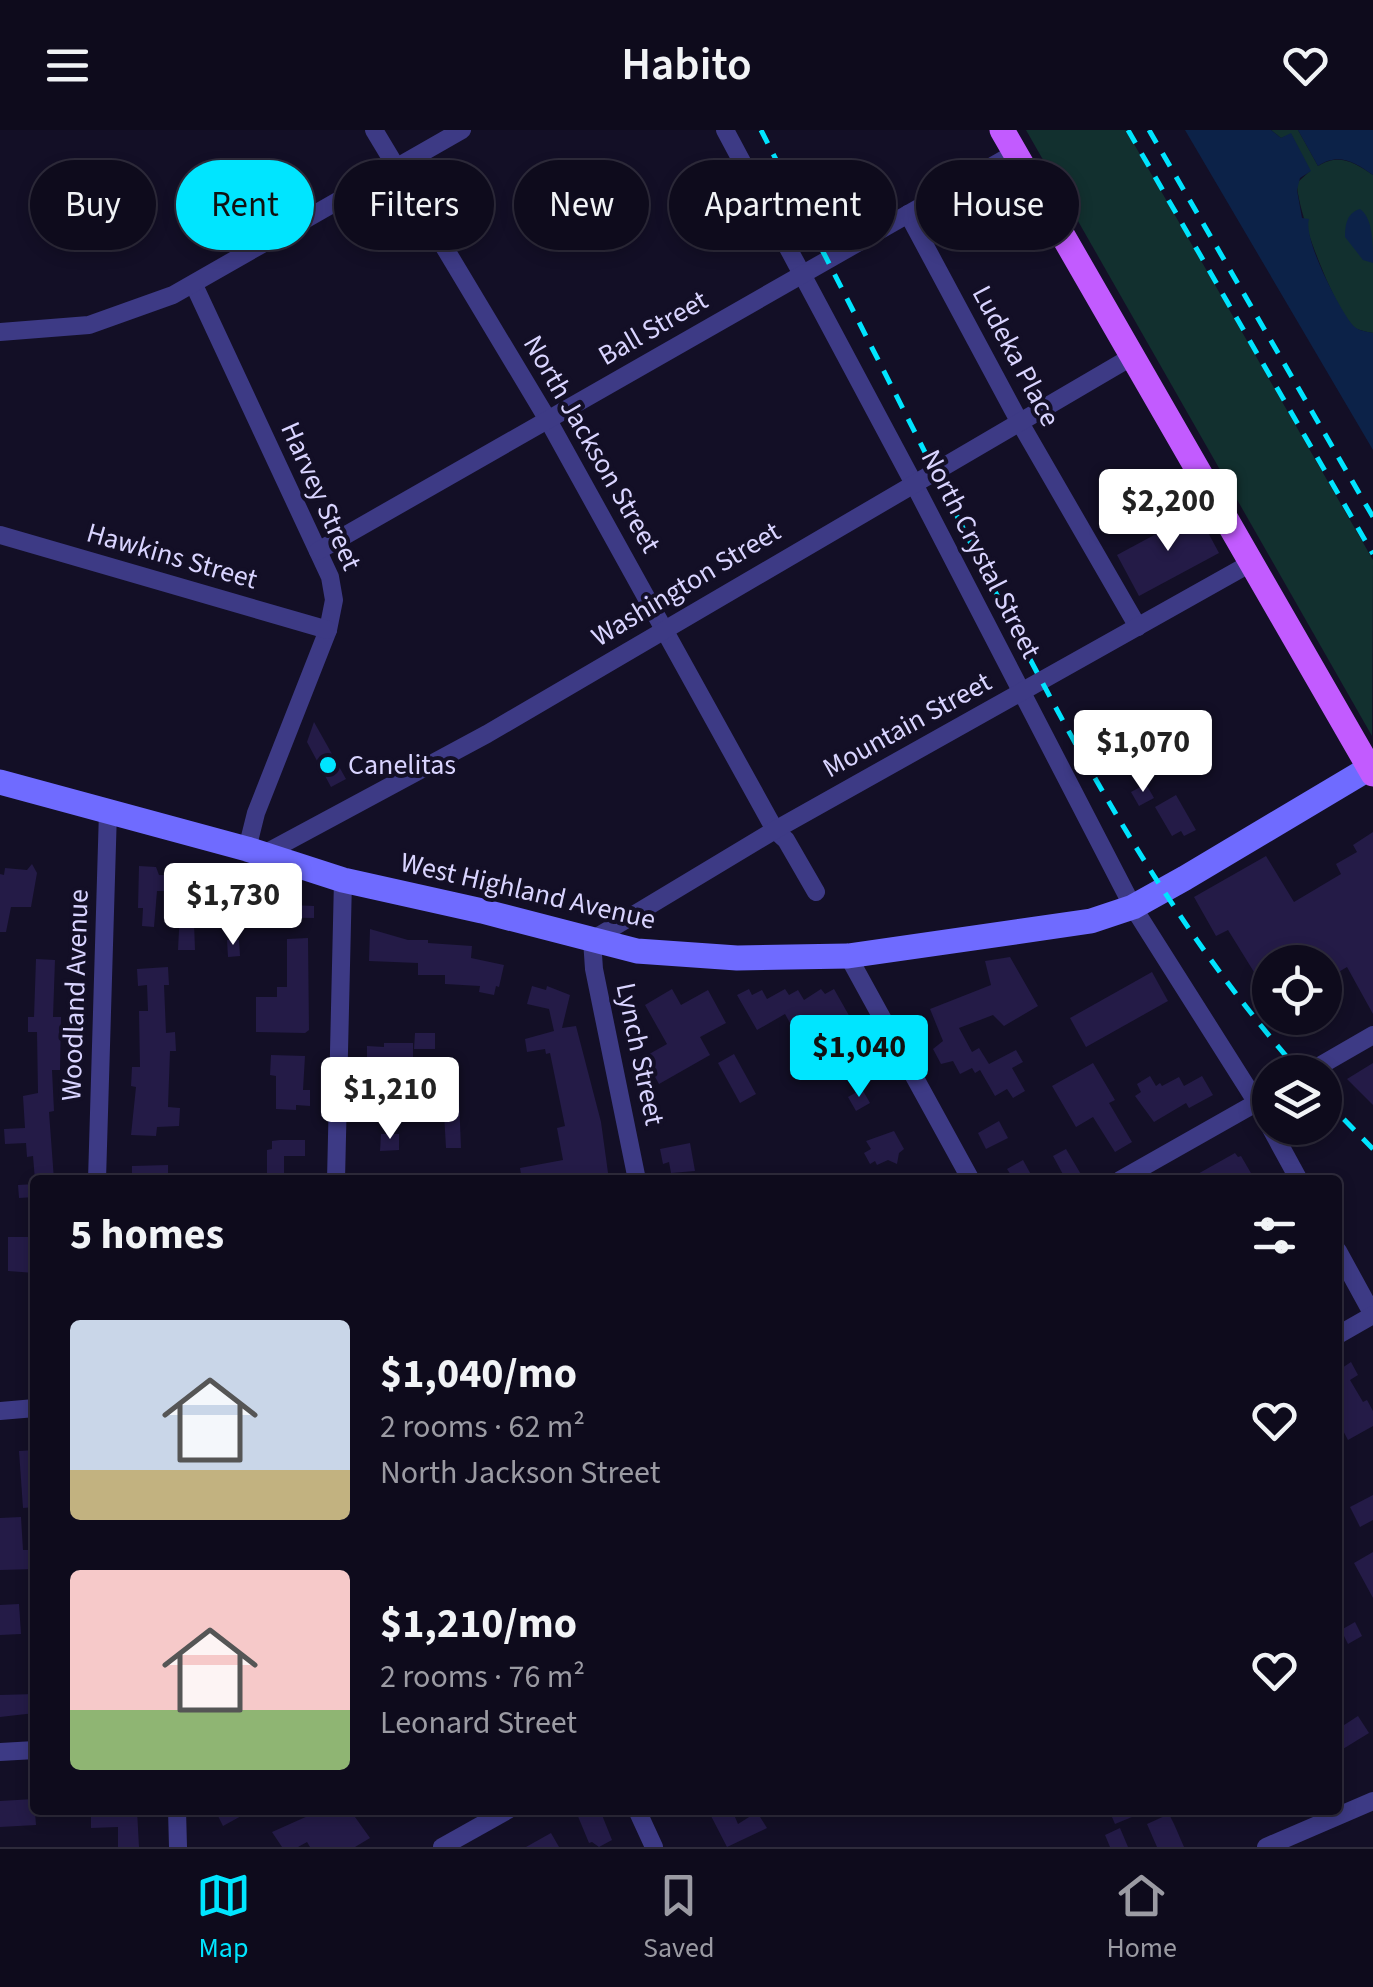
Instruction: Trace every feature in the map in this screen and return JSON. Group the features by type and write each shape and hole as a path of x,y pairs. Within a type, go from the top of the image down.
{"main road":[{"path":"1008,141 1372,769"},
{"name":"West Highland Avenue","path":"0,782 256,851 344,880 637,951 737,958 848,956 1092,920 1133,907 1372,769"}],"street":[{"name":"North Jackson Street","path":"374,130 391,160"},
{"path":"410,160 462,130"},
{"name":"North Crystal Street","path":"724,130 913,482 1133,907 1252,1083"},
{"name":"Ball Street","path":"318,550 908,214 1008,141"},
{"path":"0,332 90,325 135,311 194,285 334,204"},
{"name":"Ludeka Place","path":"908,214 1019,422 1138,627"},
{"name":"North Jackson Street","path":"445,250 548,420 775,830 786,840 816,892"},
{"name":"Harvey Street","path":"194,285 318,550 330,577 334,600 328,630 256,813 256,851"},
{"name":"Washington Street","path":"256,851 488,734 1133,356"},
{"name":"Hawkins Street","path":"0,535 328,630"},
{"name":"Mountain Street","path":"592,940 775,830 1251,563"},
{"name":"Woodland Avenue","path":"97,1175 108,811"},
{"path":"336,1175 344,880"},
{"name":"Lynch Street","path":"592,940 594,969 636,1175"},
{"path":"848,956 968,1175"},
{"path":"1338,1055 1373,1035"},
{"path":"1129,1175 1252,1105"},
{"name":"North Crystal Street","path":"1283,1145 1297,1175"},
{"path":"1342,1258 1373,1315 1342,1333"},
{"path":"0,1411 30,1408"},
{"path":"0,1752 30,1750"},
{"path":"1342,1810 1373,1800"},
{"path":"176,1815 178,1847"},
{"path":"442,1847 499,1815"},
{"path":"639,1815 654,1847"},
{"path":"1266,1847 1330,1815"}],"green space":[{"path":"1026,130 1126,130 1373,560 1372,736 1079,223 1079,160 1043,160"},
{"path":"1271,130 1298,130 1318,166 1333,160 1346,161 1373,175 1373,333 1357,329 1339,305 1319,261 1298,196 1297,183 1310,171 1291,134 1281,138"}],"water":[{"path":"1185,130 1271,130 1281,138 1291,133 1311,171 1300,178 1297,190 1302,218 1309,219 1316,256 1351,323 1373,333 1373,450"},
{"path":"1298,130 1373,130 1373,175 1346,160 1318,166"},
{"path":"1360,209 1370,225 1373,263 1363,260 1345,237 1348,220"}],"building":[{"path":"1197,512 1219,553 1139,596 1117,555"},
{"path":"314,722 346,779 331,787 307,742"},
{"path":"1146,784 1154,798 1139,806 1131,792"},
{"path":"1176,795 1196,830 1184,836 1181,831 1172,836 1155,807"},
{"path":"1373,832 1373,1014 1347,967 1342,970 1342,945 1252,945 1252,969 1228,930 1216,936 1194,897 1266,856 1294,902 1341,874 1336,864 1357,852 1353,845"},
{"path":"32,864 37,873 31,907 11,907 6,932 0,932 0,874 4,875 5,868 27,870"},
{"path":"139,866 156,867 159,875 204,876 204,887 237,887 237,892 250,892 250,896 292,896 292,905 314,906 314,918 204,916 203,922 194,922 195,950 178,950 181,891 157,891 154,927 142,926 143,908 138,908"},
{"path":"370,929 408,940 472,946 471,958 504,965 499,987 496,986 494,995 479,992 480,986 445,984 445,975 418,975 418,963 369,961"},
{"path":"308,938 309,1030 256,1032 256,997 277,997 277,987 287,987 287,939"},
{"path":"227,940 239,940 240,956 228,957"},
{"path":"1010,957 1038,1006 1004,1026 993,1015 959,1028 972,1052 979,1048 989,1064 1016,1050 1023,1062 1012,1068 1025,1091 1013,1098 1007,1089 995,1096 980,1070 975,1073 972,1068 960,1074 953,1061 941,1064 933,1049 943,1041 930,1009 991,985 985,961"},
{"path":"36,959 55,960 53,1017 61,1017 60,1070 52,1070 54,1111 49,1112 54,1175 35,1175 33,1156 27,1157 26,1143 5,1144 4,1129 25,1128 23,1096 38,1093 37,1032 28,1032 28,1017 34,1017"},
{"path":"168,967 169,985 164,985 166,1033 175,1032 176,1051 170,1051 168,1107 180,1108 179,1126 157,1127 156,1136 131,1135 136,1087 131,1086 132,1067 140,1067 139,1011 148,1011 147,985 138,986 137,969"},
{"path":"1152,972 1168,1001 1086,1047 1070,1018"},
{"path":"532,986 546,990 547,986 570,995 562,1028 576,1026 601,1122 608,1175 521,1175 520,1168 563,1160 557,1128 565,1126 550,1053 546,1054 545,1049 527,1052 525,1039 554,1031 549,1009 527,1004"},
{"path":"672,989 681,1005 708,990 726,1023 700,1037 710,1055 659,1084 644,1057 667,1044 645,1005"},
{"path":"749,989 752,995 762,990 767,999 785,989 789,995 798,990 804,1000 821,989 825,994 834,989 851,1019 830,1030 822,1015 794,1030 785,1014 757,1030 737,995"},
{"path":"415,1033 435,1033 435,1049 414,1049"},
{"path":"384,1043 413,1043 413,1069 367,1066 367,1046 384,1047"},
{"path":"734,1054 756,1094 740,1103 718,1063"},
{"path":"271,1055 305,1056 303,1090 310,1090 310,1106 276,1109 276,1076 270,1075"},
{"path":"1093,1063 1115,1100 1109,1103 1132,1142 1115,1152 1093,1117 1076,1127 1052,1086"},
{"path":"1373,1063 1373,1105 1347,1079"},
{"path":"427,1074 458,1074 461,1148 446,1148 444,1113 439,1113 439,1094 427,1093"},
{"path":"1150,1076 1156,1086 1179,1077 1184,1086 1202,1076 1213,1095 1189,1108 1186,1103 1154,1122 1135,1096 1141,1092 1137,1084"},
{"path":"862,1089 870,1103 856,1111 848,1097"},
{"path":"999,1121 1008,1138 986,1149 978,1133"},
{"path":"894,1131 904,1149 897,1164 888,1160 870,1164 864,1153 871,1149 866,1141"},
{"path":"381,1134 399,1134 399,1150 380,1151"},
{"path":"305,1140 305,1156 284,1156 284,1175 267,1175 267,1150 272,1149 272,1141"},
{"path":"690,1143 695,1171 671,1173 669,1162 663,1164 660,1149"},
{"path":"1066,1149 1081,1175 1063,1175 1053,1156"},
{"path":"1235,1153 1252,1175 1196,1175"},
{"path":"1023,1160 1031,1175 1011,1175 1007,1169"},
{"path":"168,1165 168,1175 132,1175 132,1166"},
{"path":"30,1184 30,1197 19,1198 18,1185"},
{"path":"8,1237 30,1237 30,1273 8,1271"},
{"path":"1351,1362 1358,1375 1350,1380 1373,1411 1373,1426 1348,1440 1342,1429 1342,1368"},
{"path":"30,1450 30,1507 23,1508 19,1451"},
{"path":"1373,1495 1373,1520 1360,1527 1350,1507"},
{"path":"21,1517 23,1550 30,1550 30,1569 0,1570 0,1518"},
{"path":"1373,1552 1373,1598 1354,1563"},
{"path":"19,1604 21,1634 0,1635 0,1605"},
{"path":"1355,1622 1362,1636 1348,1644 1342,1629"},
{"path":"30,1694 30,1714 0,1717 0,1695"},
{"path":"1358,1716 1369,1733 1342,1750 1342,1726"},
{"path":"30,1799 30,1815 35,1815 36,1825 0,1827 0,1801"},
{"path":"91,1815 137,1815 139,1847 118,1847 118,1827 91,1828"},
{"path":"218,1815 243,1815 223,1826"},
{"path":"310,1815 354,1815 370,1838 355,1847 310,1847 307,1842 298,1847 282,1847 272,1832"},
{"path":"577,1815 602,1815 612,1840 599,1847 589,1843"},
{"path":"711,1815 734,1815 738,1824 759,1815 767,1828 727,1847"},
{"path":"1111,1815 1137,1815 1115,1824"},
{"path":"1169,1815 1184,1847 1157,1847 1147,1824"},
{"path":"1120,1828 1128,1847 1110,1847 1105,1835"},
{"path":"551,1833 559,1847 526,1847"}],"railway":[{"path":"761,130 1031,661 1110,805 1199,942 1286,1055"},
{"path":"1128,130 1373,554"},
{"path":"1149,130 1373,517"},
{"path":"1342,1117 1373,1149"}],"place":[{"name":"Canelitas","path":"328,765"}]}
